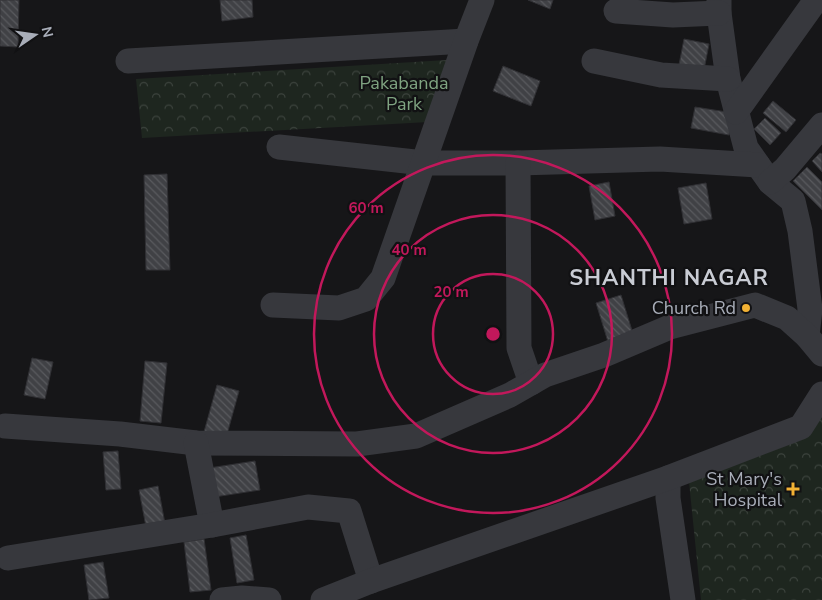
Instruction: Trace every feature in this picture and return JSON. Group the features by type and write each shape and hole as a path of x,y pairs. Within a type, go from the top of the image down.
{"street":[{"path":"273,305 339,308 366,299 383,278 482,0"},
{"path":"736,112 816,0"},
{"path":"616,11 673,16 719,6 728,79 746,148 764,173 793,201 800,231 815,345"},
{"path":"128,61 466,41"},
{"path":"594,62 661,75 728,79"},
{"path":"278,147 424,163 518,163 660,159 764,173 785,169 822,125"},
{"path":"518,163 519,348 531,383"},
{"path":"4,426 120,434 196,443 358,444 416,436 510,395 545,375 604,355 670,327 755,306 787,318 815,345"},
{"path":"323,600 371,581 668,478 801,427 822,394"},
{"path":"196,443 212,525"},
{"path":"668,478 668,498 683,600"},
{"path":"8,558 212,525 308,507 349,511 371,581"},
{"path":"222,600 242,598 269,600"}],"green space":[{"name":"Pakabanda Park","path":"447,60 428,122 142,138 136,79"},
{"path":"822,398 822,600 701,600 688,472 801,428"}],"building":[{"path":"0,0 19,0 18,47 0,46"},
{"path":"220,0 252,0 253,17 222,21"},
{"path":"528,0 553,0 550,9"},
{"path":"684,39 709,44 703,75 678,70"},
{"path":"503,66 540,81 531,106 493,91"},
{"path":"773,101 796,120 786,132 763,113"},
{"path":"695,107 733,113 729,135 691,128"},
{"path":"765,118 781,133 770,145 754,129"},
{"path":"820,153 822,154 822,172 812,161"},
{"path":"807,167 822,182 822,210 793,181"},
{"path":"167,174 170,270 146,270 144,175"},
{"path":"609,182 615,216 595,220 589,186"},
{"path":"706,183 712,219 684,224 678,188"},
{"path":"621,295 634,337 609,345 596,303"},
{"path":"32,358 53,362 45,399 24,395"},
{"path":"145,361 167,363 161,423 140,421"},
{"path":"217,385 239,391 226,438 204,432"},
{"path":"118,451 121,489 106,490 103,452"},
{"path":"255,461 260,490 214,497 209,468"},
{"path":"158,486 166,529 147,532 139,490"},
{"path":"246,535 254,580 237,583 230,538"},
{"path":"204,539 211,590 190,592 184,542"},
{"path":"103,562 109,598 89,600 84,565"}],"place":[{"name":"Church Rd","path":"746,308"},
{"name":"St Mary's Hospital","path":"793,489"}],"district":[{"name":"SHANTHI NAGAR","path":"669,278"}]}
